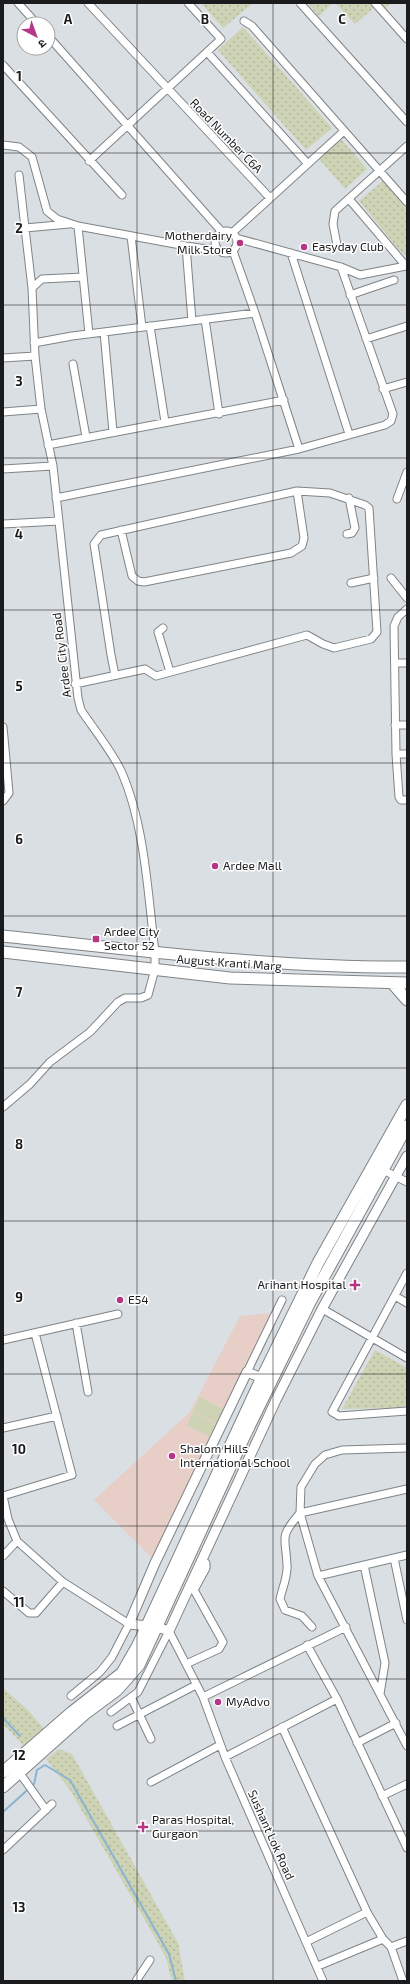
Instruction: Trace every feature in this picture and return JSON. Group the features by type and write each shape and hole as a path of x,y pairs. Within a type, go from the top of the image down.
{"main road":[{"name":"August Kranti Marg","path":"3,936 246,961 407,967"},
{"name":"August Kranti Marg","path":"3,952 230,978 393,984 407,983"},
{"path":"384,967 407,960"},
{"path":"393,984 407,1000"},
{"path":"3,1787 18,1772 86,1713 117,1690 131,1676 139,1665 152,1627 262,1378 318,1263 407,1105"},
{"path":"3,1772 72,1712 122,1673 152,1627 310,1302 407,1126"}],"street":[{"path":"18,3 30,16"},
{"name":"Road Number C6A","path":"88,3 166,89 270,198"},
{"path":"89,160 221,39 188,3"},
{"path":"300,3 407,122"},
{"path":"376,3 407,39"},
{"path":"244,21 252,26 407,202"},
{"path":"56,45 222,232 341,267 360,275 406,266 348,199"},
{"path":"207,52 308,164"},
{"path":"3,65 122,195"},
{"path":"234,236 270,198 344,131"},
{"path":"3,145 19,147 32,157 47,211 57,219 74,225 226,253 232,251 236,245 234,236"},
{"path":"337,246 333,224 335,211 407,146"},
{"name":"Ardee City Road","path":"3,1107 30,1084 50,1062 90,1032 118,1002 125,998 141,998 148,995 155,969 155,952 138,824 130,792 122,772 81,710 75,684 53,466 41,409 35,356 32,288 19,176"},
{"path":"25,228 74,225"},
{"path":"74,225 83,277 89,334"},
{"path":"220,251 215,242 217,236 222,232"},
{"path":"131,236 142,327"},
{"path":"186,246 192,321"},
{"path":"232,251 255,313 299,449"},
{"path":"291,253 349,434"},
{"path":"56,498 299,449 385,425 391,421 393,414 341,267"},
{"path":"32,288 42,279 83,277"},
{"path":"350,295 394,280"},
{"path":"34,343 89,334 255,313"},
{"path":"205,319 219,414"},
{"path":"150,326 165,422"},
{"path":"366,339 407,326"},
{"path":"104,332 113,432"},
{"path":"3,358 35,356"},
{"path":"73,364 86,437"},
{"path":"383,389 407,382"},
{"path":"48,445 165,422 219,414 284,400"},
{"path":"3,412 41,409"},
{"path":"3,470 53,466"},
{"path":"397,499 407,472"},
{"path":"121,530 132,576 138,581 144,582 291,553 302,546 304,538 297,491"},
{"path":"75,684 145,669 156,676 307,634 323,644 334,648 371,639 377,632 370,512 365,505 349,498 330,493 297,491 101,535 94,544 115,675"},
{"path":"347,534 352,533 355,528 349,498"},
{"path":"3,524 59,521"},
{"path":"351,583 374,578"},
{"path":"391,578 407,598"},
{"path":"407,609 398,617 394,626 395,725 399,797 401,800 407,800"},
{"path":"163,628 158,632 170,672"},
{"path":"395,663 407,663"},
{"path":"395,725 407,724"},
{"path":"3,727 9,793 3,801"},
{"path":"396,754 407,754"},
{"path":"111,1712 138,1692 143,1684 276,1400 407,1156"},
{"path":"383,1170 407,1182"},
{"path":"407,1274 332,1412 339,1416 407,1410"},
{"path":"395,1296 407,1303"},
{"path":"71,1696 100,1672 112,1657 130,1622 155,1563 282,1300"},
{"path":"310,1302 407,1358"},
{"path":"3,1340 118,1314"},
{"path":"76,1323 88,1392"},
{"path":"35,1333 72,1475 3,1496 6,1519 17,1541 63,1582 118,1616 122,1615 130,1622 169,1631"},
{"path":"247,1372 262,1378"},
{"path":"3,1428 57,1416"},
{"path":"407,1448 342,1450 325,1455 315,1464 301,1487 300,1513 318,1576 407,1746"},
{"path":"312,1627 302,1616 286,1610 280,1599 288,1566 283,1539 292,1522 300,1513 407,1489"},
{"path":"3,1556 17,1541"},
{"path":"318,1576 407,1555"},
{"path":"394,1558 407,1620"},
{"path":"186,1664 219,1649 223,1642 194,1590 206,1568 206,1563 202,1560"},
{"path":"364,1565 385,1663 380,1694"},
{"path":"3,1591 29,1613 36,1613 63,1582"},
{"path":"203,1697 346,1627"},
{"name":"Sushant Lok Road","path":"169,1631 203,1697 225,1757 306,1942 318,1966 323,1981"},
{"path":"307,1645 337,1699 356,1743 407,1848"},
{"path":"117,1726 196,1685"},
{"path":"131,1697 151,1739"},
{"path":"225,1757 337,1699"},
{"path":"356,1743 396,1723"},
{"path":"282,1727 367,1912 383,1939 391,1947 403,1981"},
{"path":"151,1782 220,1744"},
{"path":"18,1772 46,1810"},
{"path":"382,1796 407,1784"},
{"path":"3,1850 52,1804"},
{"path":"306,1942 367,1912"},
{"path":"318,1966 383,1939"},
{"path":"391,1947 407,1941"},
{"path":"136,1981 150,1960"}],"shaded area":[{"name":"Shalom Hills International School","path":"272,1313 152,1558 94,1500 190,1412 240,1316"}],"green space":[{"path":"201,3 253,3 223,28"},
{"path":"308,3 333,3 319,16"},
{"path":"335,3 392,3 383,10 377,5 355,24"},
{"path":"243,27 332,128 306,150 218,50"},
{"path":"341,139 367,169 345,189 319,159"},
{"path":"383,181 407,208 407,256 400,251 359,201"},
{"path":"375,1350 407,1368 407,1404 401,1408 342,1409"},
{"path":"200,1397 223,1409 217,1423 193,1411"},
{"path":"193,1412 216,1424 210,1437 187,1425"},
{"path":"3,1688 28,1710 44,1729 24,1746 3,1724"},
{"path":"59,1749 72,1754 178,1943 185,1981 172,1981 166,1958 158,1943 70,1790 46,1759"}],"waterway":[{"path":"3,1718 20,1736"},
{"path":"3,1812 34,1784 37,1770 45,1765 70,1780 169,1954 176,1981"}],"place":[{"name":"Motherdairy Milk Store","path":"240,243"},
{"name":"Easyday Club","path":"304,247"},
{"name":"Ardee Mall","path":"215,866"},
{"name":"Ardee City Sector 52","path":"96,939"},
{"name":"Arihant Hospital","path":"355,1285"},
{"name":"E54","path":"120,1300"},
{"name":"Shalom Hills International School","path":"172,1456"},
{"name":"MyAdvo","path":"218,1702"},
{"name":"Paras Hospital, Gurgaon","path":"143,1827"}]}
